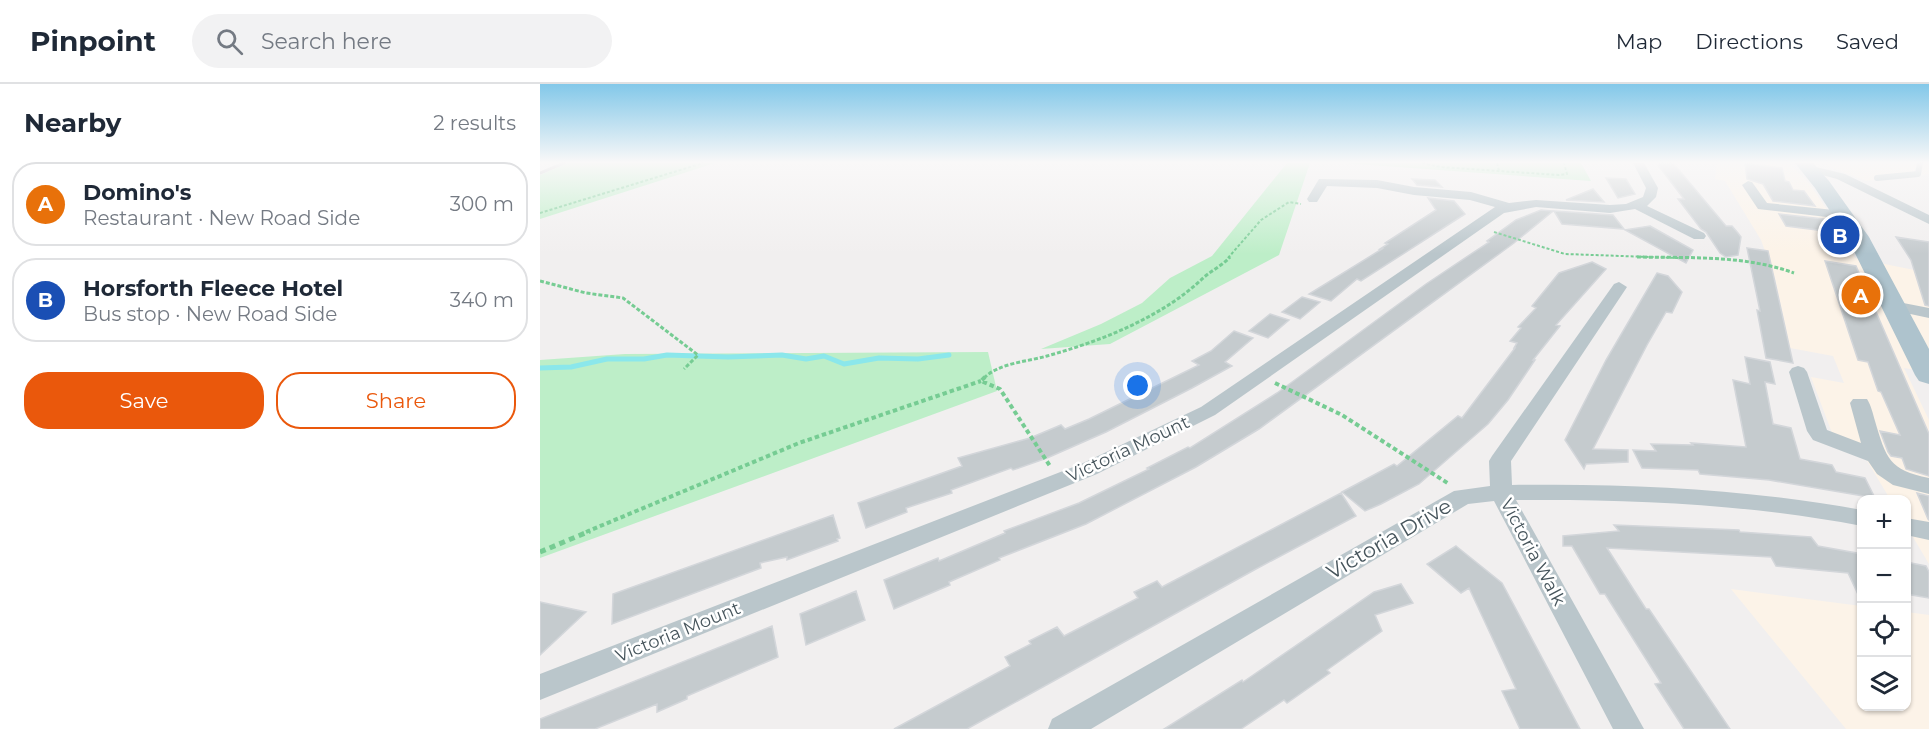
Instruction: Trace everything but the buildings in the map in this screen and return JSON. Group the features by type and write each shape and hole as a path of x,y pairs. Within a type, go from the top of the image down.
{"main road":[{"path":"1827,193 1844,215 1876,268 1929,375"}],"street":[{"path":"1313,199 1316,193"},
{"path":"1438,193 1471,196 1508,207"},
{"path":"1636,205 1648,200 1650,193"},
{"path":"1754,193 1763,206 1844,215"},
{"path":"1875,193 1929,220"},
{"name":"Victoria Mount","path":"540,687 1089,469 1209,411 1475,227 1508,207 1540,202 1614,208 1636,205"},
{"path":"1636,205 1699,236"},
{"name":"Victoria Walk","path":"1619,287 1501,457 1501,493 1629,729"},
{"path":"1893,306 1929,313"},
{"path":"1798,372 1820,435 1875,456"},
{"path":"1860,403 1875,456 1885,469 1901,480 1929,486"},
{"name":"Victoria Drive","path":"1063,729 1434,513 1468,496 1501,493 1631,492 1721,499 1857,517"},
{"path":"1911,527 1929,531"}],"path":[{"path":"540,213 605,193"},
{"path":"540,552 800,443 981,381 992,370 1048,356 1098,339 1155,314 1191,291 1202,279 1225,262 1261,220 1289,202 1298,205 1313,199"},
{"path":"1475,227 1566,254 1732,260 1778,267 1794,273"},
{"path":"540,281 586,293 623,298 698,355 684,369"},
{"path":"1260,376 1342,415 1468,496"},
{"path":"981,381 1000,389 1059,481"}],"shaded area":[{"path":"1732,193 1816,193 1855,258 1929,273 1929,372 1904,368 1929,420 1929,564 1911,534 1911,495 1888,495 1857,444 1832,433 1811,377 1844,383 1833,356 1790,348 1775,278 1761,240"},
{"path":"1731,589 1857,605 1857,711 1911,711 1911,613 1929,615 1929,729 1846,729"}],"green space":[{"path":"540,193 621,193 540,219"},
{"path":"1263,193 1300,193 1279,255 1110,344 1041,349 1101,324 1142,303 1170,278 1212,256"},
{"path":"988,352 997,391 540,558 540,360 625,354"}],"waterway":[{"path":"540,368 571,367 607,359 644,359 667,355 728,357 782,355 806,359 824,356 844,364 879,358 918,359 949,355"}],"place":[{"name":"Horsforth Fleece Hotel","path":"1840,235"},
{"name":"Domino's","path":"1861,295"}]}
